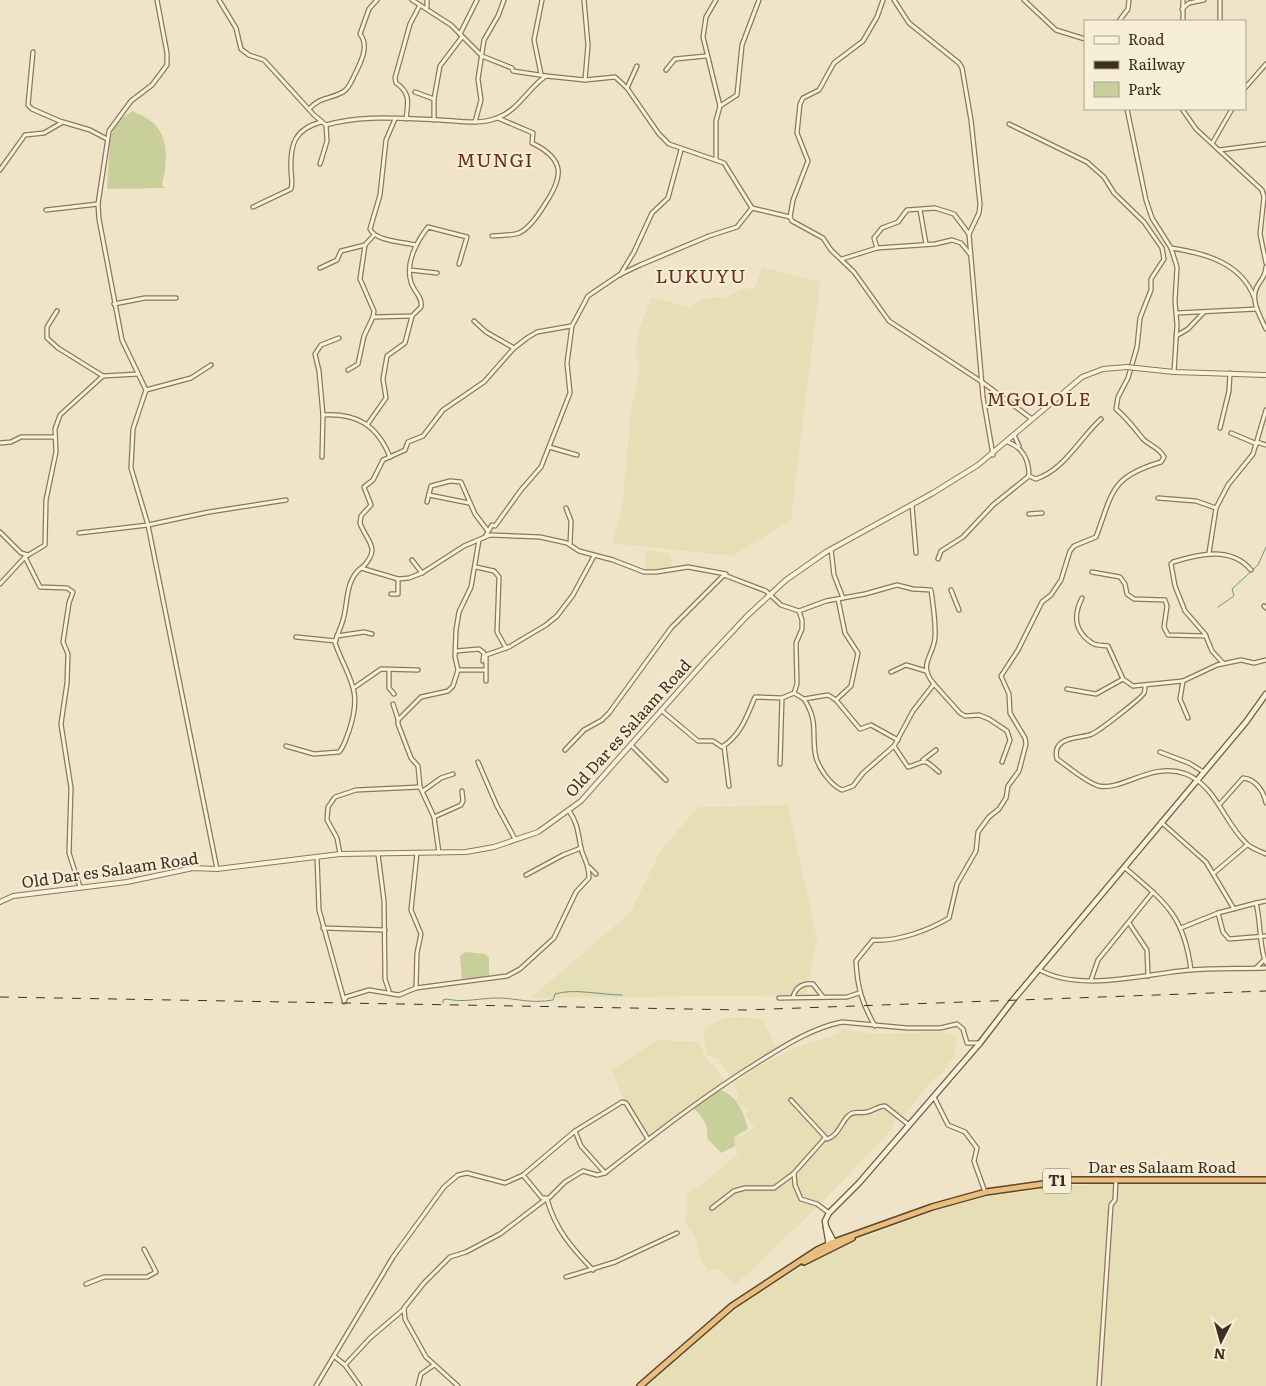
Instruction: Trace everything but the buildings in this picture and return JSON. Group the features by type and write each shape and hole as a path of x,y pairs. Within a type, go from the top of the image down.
{"highway":[{"name":"Dar es Salaam Road","path":"640,1386 708,1325 745,1297 784,1272 835,1244 932,1207 986,1192 1051,1182 1116,1178 1266,1180"}],"main road":[{"path":"829,1247 826,1225 828,1213 860,1183 980,1043 1038,969 1202,771 1246,722 1266,694"},
{"path":"826,1225 835,1244"}],"street":[{"path":"157,0 167,53 167,66 152,85 129,103 112,124 98,204 102,242 122,340 146,390 133,429 130,458 148,525 217,869"},
{"path":"219,0 236,28 241,49 250,55 264,60 308,109 326,125 349,120 406,119 475,122 498,118 514,108 546,76"},
{"path":"308,109 317,100 328,98 348,87 364,58 364,42 360,34 370,9 377,0"},
{"path":"412,0 427,8 482,56 512,68 513,71 585,80 612,76 627,88 659,134 669,144 681,150 716,159 724,163 732,172 752,208 790,217 792,221 822,238 831,250 842,259 889,321 982,382 1032,419"},
{"path":"427,0 427,8"},
{"path":"434,120 434,98 440,66 461,36 477,0"},
{"path":"475,122 481,100 478,79 484,40 498,16 504,0"},
{"path":"542,0 534,40 542,75"},
{"path":"584,0 588,45 585,80"},
{"path":"716,0 711,6 705,23 704,43 706,56 715,80 720,106 716,121 716,159"},
{"path":"720,106 737,96 742,44 759,0"},
{"path":"790,217 793,200 808,161 797,133 800,104 803,98 819,90 834,63 863,41 877,18 882,0"},
{"path":"894,0 910,23 959,63 962,68 971,120 980,204 979,213 969,234"},
{"path":"1024,0 1054,29 1084,39"},
{"path":"1120,20 1128,9 1129,0"},
{"path":"1183,0 1183,20"},
{"path":"1182,9 1189,3 1204,0"},
{"path":"1220,0 1220,20"},
{"path":"406,119 409,96 406,90 396,83 395,78 412,19 420,5"},
{"path":"33,52 28,105 32,109 63,122 90,130 108,139"},
{"path":"666,70 675,59 706,56"},
{"path":"1246,86 1266,64"},
{"path":"627,88 637,66"},
{"path":"415,92 434,98"},
{"path":"1127,110 1146,200 1152,218 1171,248 1177,267 1174,372 1266,375"},
{"path":"1183,110 1196,129 1213,142 1236,168 1261,188 1264,198 1264,210 1260,234 1266,263"},
{"path":"1213,142 1231,110"},
{"path":"492,236 516,234 527,227 554,191 559,176 559,169 553,156 532,143 533,133 498,118"},
{"path":"374,234 370,225 380,195 385,144 388,130 396,119"},
{"path":"0,170 25,134 44,133 63,122"},
{"path":"253,208 291,189 291,155 295,138 309,126 322,122"},
{"path":"875,1026 863,1006 859,993 856,961 873,940 883,941 924,930 949,918 956,884 976,851 978,832 989,817 999,809 1006,798 1008,786 1019,771 1026,744 1022,730 1010,713 1009,694 1001,676 1018,650 1042,602 1051,595 1061,580 1070,551 1074,546 1096,537 1113,492 1120,480 1161,462 1164,457 1160,450 1142,438 1130,422 1116,409 1118,397 1128,378 1137,347 1140,318 1151,290 1151,279 1164,259 1162,248 1144,222 1114,193 1104,177 1088,162 1009,124"},
{"path":"320,164 327,141 326,125"},
{"path":"1219,150 1266,144"},
{"path":"620,275 634,252 652,213 668,198 681,150"},
{"path":"46,210 98,204"},
{"path":"486,536 492,524 495,526 520,490 542,467 570,393 567,363 572,326 588,296 620,275 709,236 737,228 752,208"},
{"path":"877,248 874,238 882,228 898,222 907,210 936,208 948,211 958,219 969,234 982,382 993,455"},
{"path":"920,210 926,244"},
{"path":"367,425 386,398 383,379 388,356 405,343 412,316 422,304 410,282 410,270 415,245 428,227 466,236 468,239 459,264"},
{"path":"374,234 415,245"},
{"path":"348,370 358,364 364,336 373,318 374,311 360,279 365,245 374,234"},
{"path":"842,259 877,248 957,240 971,255"},
{"path":"320,268 337,260 341,251 365,245"},
{"path":"1171,248 1207,255 1234,270 1247,282 1266,330"},
{"path":"1254,297 1257,285 1265,277 1266,267"},
{"path":"410,270 437,273"},
{"path":"114,304 145,298 176,298"},
{"path":"1177,313 1257,309"},
{"path":"57,311 47,327 47,338 58,348 104,376 138,374"},
{"path":"1176,336 1193,324 1205,311"},
{"path":"373,318 412,316"},
{"path":"474,321 486,332 514,348"},
{"path":"286,746 314,754 341,751 355,711 355,687 336,638 344,617 348,588 352,578 372,553 371,541 360,523 361,516 371,505 364,486 373,480 381,462 405,450 408,442 423,436 443,410 484,382 514,348 537,332 564,329 572,326"},
{"path":"322,457 323,415 319,371 314,354 321,345 339,338"},
{"path":"146,390 191,378 211,365"},
{"name":"Old Dar es Salaam Road","path":"0,902 14,896 127,882 192,868 217,869 340,854 474,851 538,832 581,801 661,710 769,594 796,572 831,549 934,493 993,455 1082,377 1095,370 1127,367 1174,372"},
{"path":"1220,428 1229,391 1230,373"},
{"path":"0,584 27,556 44,545 46,541 44,519 50,475 56,452 55,429 63,410 78,401 104,376"},
{"path":"1209,553 1216,508 1228,484 1253,454 1266,410"},
{"path":"323,415 344,414 367,425 380,437 390,457"},
{"path":"1029,476 1036,479 1044,476 1074,449 1088,431 1101,419"},
{"path":"1231,434 1266,445"},
{"path":"1014,435 1028,466 1029,476"},
{"path":"0,443 11,442 21,437 55,437"},
{"path":"1008,442 1019,447"},
{"path":"549,448 577,455"},
{"path":"938,559 941,551 963,537 993,505 1029,476"},
{"path":"427,502 431,486 455,481 463,484 469,503 478,520 488,530"},
{"path":"429,495 469,503"},
{"path":"1158,498 1196,501 1216,508"},
{"path":"80,533 148,525 209,512 286,500"},
{"path":"912,504 916,553"},
{"path":"566,508 571,521 570,545"},
{"path":"1029,514 1042,512"},
{"path":"0,532 21,553 27,556 40,587 67,588 73,592 69,603 63,642 68,654 60,724 72,788 69,853 80,888"},
{"path":"361,568 398,579 422,573 486,536 540,537 570,545 579,551 649,573 688,567 726,574 724,575 769,594 782,605 799,611 838,599 897,585 913,589 931,590 935,637 934,645 928,656 926,671 934,684 960,713 969,716 983,716 1007,731 1010,740 1002,762"},
{"path":"398,720 421,696 448,691 453,686 458,670 456,651 459,612 472,587 479,539"},
{"path":"831,549 834,575 843,598"},
{"path":"1223,664 1215,657 1206,636 1185,612 1175,586 1171,566 1173,562 1209,553 1236,557 1251,570"},
{"path":"486,681 486,655 506,648 546,625 557,616 574,595 594,556"},
{"path":"412,560 422,573"},
{"path":"476,567 494,571 499,577 497,632 506,648"},
{"path":"1092,572 1120,577 1127,594 1134,599 1165,600 1167,606 1164,627 1168,635 1206,636"},
{"path":"565,750 584,730 602,720 609,713 671,628 724,575"},
{"path":"391,594 398,594 398,579"},
{"path":"951,590 959,610"},
{"path":"1082,598 1075,617 1076,625 1092,643 1108,646 1123,679 1133,686 1184,681 1223,664 1241,660 1254,663 1266,660"},
{"path":"836,700 851,686 858,652 845,633 838,599"},
{"path":"729,786 724,746 752,710 754,697 782,698 794,693 797,684 796,643 802,629 799,611"},
{"path":"296,637 336,638 364,632 372,634"},
{"path":"456,651 480,649 484,653 483,661"},
{"path":"891,672 906,665 926,671"},
{"path":"389,670 389,688 394,694"},
{"path":"355,687 376,672 418,670"},
{"path":"458,670 485,670"},
{"path":"1067,689 1096,694 1123,679"},
{"path":"1184,681 1180,699 1188,718"},
{"path":"794,693 804,700 815,723 816,757 829,779 842,790 853,786 863,773 894,746 913,711 934,684"},
{"path":"1145,686 1143,696 1099,730 1090,735 1069,737 1057,750 1057,759 1099,786 1111,786 1162,771 1185,774 1196,780 1219,805 1247,845 1266,854"},
{"path":"804,700 823,695 836,700 860,729 871,725 898,740"},
{"path":"780,764 782,698"},
{"path":"393,704 398,724 411,758 418,766 420,787 434,817 439,853"},
{"path":"661,710 698,741 710,741 720,747 724,746"},
{"path":"631,745 666,780"},
{"path":"894,746 908,767 936,750"},
{"path":"1160,752 1189,763 1202,771"},
{"path":"922,760 928,762 939,772"},
{"path":"478,762 497,806 515,839"},
{"path":"422,791 441,778 453,774"},
{"path":"1219,805 1243,778 1251,780 1265,793 1266,803"},
{"path":"340,854 338,838 326,820 328,807 335,797 356,790 420,787"},
{"path":"434,817 461,805 463,801 462,791"},
{"path":"568,811 576,821 581,848 589,866 596,874"},
{"path":"1161,822 1206,862 1234,909"},
{"path":"1214,874 1247,845"},
{"path":"526,875 563,855 581,848"},
{"path":"416,988 417,953 421,934 411,910 417,853"},
{"path":"378,854 385,930 385,979 390,992"},
{"path":"317,857 319,904 323,928 344,1001 369,990 399,995 416,988 470,979 500,977 520,969 554,938 576,892 590,878 589,866"},
{"path":"1124,867 1169,907 1181,928 1188,947 1191,970"},
{"path":"1091,980 1098,960 1153,892"},
{"path":"1181,928 1218,913 1266,901"},
{"path":"1256,903 1264,937 1265,961 1256,968"},
{"path":"1218,913 1223,932 1229,939 1264,937"},
{"path":"1129,923 1146,950 1148,976"},
{"path":"323,928 385,930"},
{"path":"1038,969 1050,976 1061,979 1091,980 1148,976 1191,970 1266,968"},
{"path":"793,997 796,990 804,984 813,984 823,997"},
{"path":"780,998 847,997 859,993"},
{"path":"345,1365 370,1338 404,1308 424,1283 450,1257 466,1252 500,1234 546,1199 564,1182 583,1171 597,1176 605,1173 648,1138 742,1072 818,1028 842,1022 875,1026 930,1028 957,1024 963,1029 966,1043 980,1043"},
{"path":"934,1097 948,1125 965,1132 977,1148 974,1161 986,1192"},
{"path":"791,1100 825,1138"},
{"path":"316,1386 393,1257 451,1180 466,1173 509,1183 523,1175 575,1131 615,1105 624,1102 648,1138"},
{"path":"712,1208 734,1191 745,1188 774,1188 794,1173 825,1138 834,1137 849,1115 856,1112 867,1112 878,1106 885,1106 909,1125"},
{"path":"575,1131 581,1146 605,1173"},
{"path":"794,1173 795,1186 801,1199 818,1204 828,1213"},
{"path":"523,1175 542,1198 546,1199 550,1212 562,1235 593,1270"},
{"path":"1099,1386 1111,1205 1116,1200 1116,1178"},
{"path":"566,1277 593,1270 678,1233"},
{"path":"86,1284 104,1277 146,1277 156,1272 144,1249"},
{"path":"404,1308 405,1319 426,1357 458,1386"},
{"path":"335,1357 345,1365 360,1386"},
{"path":"418,1386 422,1374 434,1365"}],"shaded area":[{"path":"762,267 820,282 791,520 732,556 612,543 622,509 631,411 640,366 635,351 639,331 651,298 689,308 700,300 715,297 724,298 745,288 754,290"},
{"path":"646,551 670,553 672,567 658,571 645,570"},
{"path":"788,805 817,939 806,995 531,998 630,913 662,848 699,807"},
{"path":"725,1018 762,1019 776,1047 733,1078 717,1058 707,1056 703,1033 708,1026"},
{"path":"842,1029 876,1034 943,1032 957,1036 955,1055 943,1072 931,1081 902,1119 896,1120 892,1125 893,1128 887,1135 815,1209 745,1276 735,1284 718,1268 708,1271 700,1258 695,1237 684,1222 688,1208 686,1194 705,1182 738,1154 733,1137 741,1136 755,1128 744,1114 750,1111 735,1100 739,1097 734,1084 753,1069 797,1047 838,1034"},
{"path":"657,1040 699,1042 708,1062 715,1067 726,1083 648,1139 622,1096 612,1070"},
{"path":"1116,1183 1266,1184 1266,1386 647,1386 711,1329 748,1301 785,1277 858,1240 934,1211 987,1197 1052,1187"}],"green space":[{"path":"132,111 152,122 162,135 166,152 162,185 165,188 107,189 110,139 116,123"},
{"path":"465,952 486,954 489,958 489,977 462,979 460,956"},
{"path":"720,1090 726,1092 739,1105 748,1129 734,1137 735,1146 721,1153 707,1138 707,1129 704,1121 692,1107 706,1096 709,1097"}],"waterway":[{"path":"1218,607 1234,596 1232,589 1258,565 1266,547"},
{"path":"443,1003 443,1000 447,999 497,998 545,1001 553,1000 555,994 562,992 622,995"}],"railway":[{"path":"0,997 745,1010 1266,991"}],"district":[{"name":"MUNGI","path":"495,160"},
{"name":"LUKUYU","path":"701,276"},
{"name":"MGOLOLE","path":"1039,399"}]}
